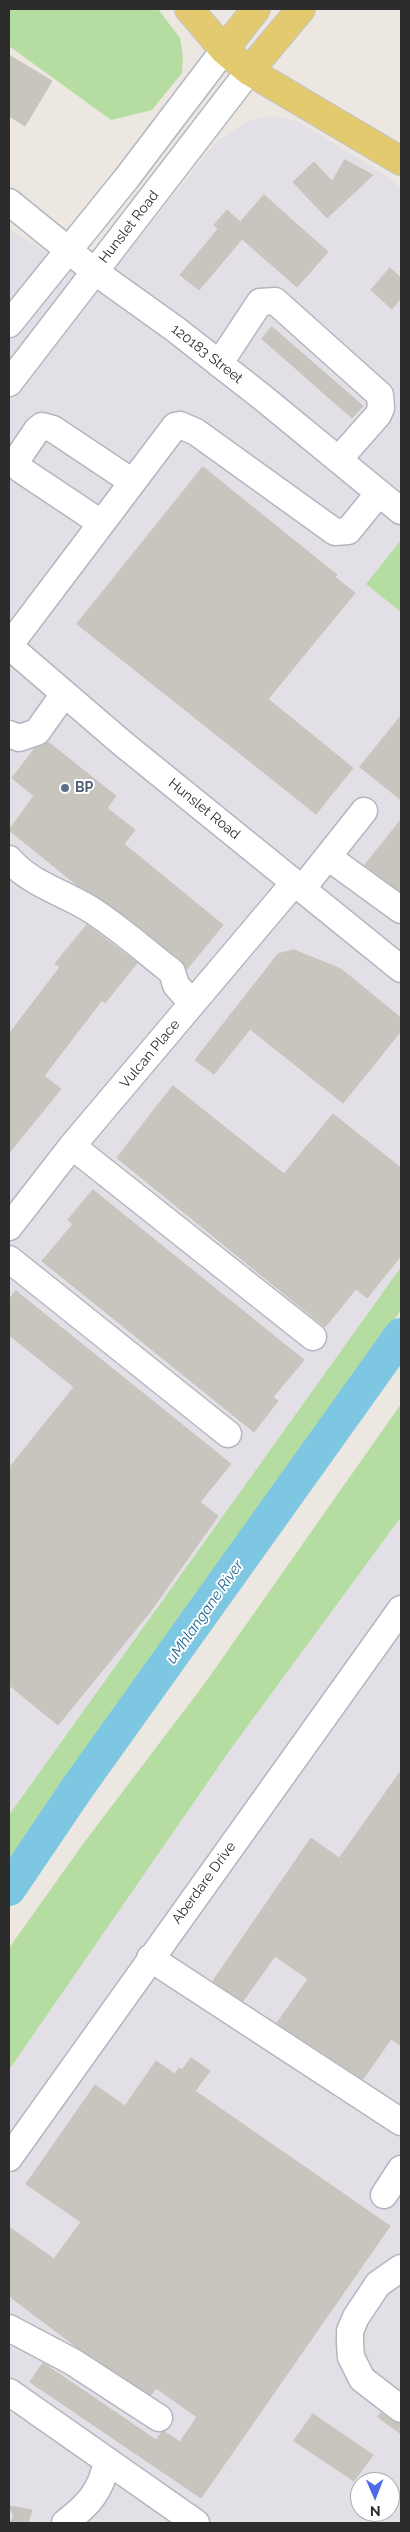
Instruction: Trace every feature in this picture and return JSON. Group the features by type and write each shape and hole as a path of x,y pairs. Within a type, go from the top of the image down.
{"main road":[{"path":"189,9 224,50 250,71 401,160"},
{"path":"224,50 256,9"},
{"path":"250,71 301,9"}],"street":[{"path":"9,324 224,50"},
{"name":"Hunslet Road","path":"9,383 250,71"},
{"name":"120183 Street","path":"9,202 94,271 219,364 401,511"},
{"path":"219,364 260,302 275,300 380,395 382,408 378,415 338,459"},
{"path":"9,646 174,426 180,425 196,432 335,532 348,531 379,493"},
{"path":"101,523 20,469 18,458 37,430 42,426 53,429 131,482"},
{"name":"Hunslet Road","path":"9,646 64,694 401,969"},
{"path":"9,734 19,738 37,732 64,694"},
{"name":"Vulcan Place","path":"9,1227 72,1146 192,1003 298,886 328,856 364,811"},
{"path":"328,856 401,910"},
{"path":"9,859 15,866 57,894 92,911 167,968 172,972 176,985 192,1003"},
{"path":"72,1146 313,1337"},
{"path":"9,1259 228,1434"},
{"name":"Aberdare Drive","path":"9,2158 401,1609"},
{"path":"150,1958 401,2122"},
{"path":"384,2195 401,2169"},
{"path":"401,2268 378,2284 356,2317 350,2331 351,2357 362,2378 401,2409"},
{"path":"9,2328 74,2362 159,2418"},
{"path":"10,2396 196,2523"},
{"path":"65,2523 87,2506 103,2481 107,2462"}],"shaded area":[{"path":"273,116 299,122 386,175 401,189 401,540 367,584 401,612 401,1267 9,1815 9,229 101,286 215,143 249,120"},
{"path":"401,1517 401,2523 9,2523 9,2070 230,1750"}],"green space":[{"path":"9,9 158,9 180,38 183,56 182,73 152,110 111,120 9,46"},
{"path":"401,540 401,612 366,584"},
{"path":"401,1267 401,1310 236,1548 9,1858 9,1815"},
{"path":"401,1404 401,1517 230,1750 9,2070 9,1948 83,1844 205,1683"}],"building":[{"path":"9,55 52,81 25,126 9,116"},
{"path":"345,160 373,175 327,218 293,182 314,162 332,181"},
{"path":"264,195 328,252 297,287 242,239 199,290 180,275 218,229 214,225 227,210 240,222"},
{"path":"390,268 401,278 401,298 392,309 371,290"},
{"path":"272,327 363,406 352,418 262,339"},
{"path":"203,467 337,575 335,577 355,593 268,699 353,768 316,814 77,624"},
{"path":"401,716 401,800 360,767"},
{"path":"48,742 116,796 107,808 135,830 124,844 223,925 187,969 181,960 131,920 78,886 9,830 34,796 12,778 35,748"},
{"path":"401,820 401,892 365,865"},
{"path":"87,925 137,963 105,1003 102,1000 44,1076 61,1089 9,1153 9,1034 60,967 55,964"},
{"path":"294,950 341,969 401,1018 401,1031 343,1103 250,1029 214,1074 195,1060 278,954"},
{"path":"173,1086 284,1174 333,1114 401,1168 401,1256 367,1298 356,1289 325,1327 117,1158"},
{"path":"93,1190 304,1360 273,1397 278,1401 254,1432 42,1261 73,1224 68,1220"},
{"path":"16,1291 231,1464 200,1502 218,1516 150,1612 58,1725 9,1685 9,1468 74,1387 9,1335 9,1300"},
{"path":"401,1771 401,2046 391,2039 363,2079 277,2023 308,1979 275,1956 243,2001 213,1981 311,1838 339,1858"},
{"path":"191,2058 210,2071 195,2091 390,2226 201,2498 30,2382 43,2363 156,2440 161,2433 165,2432 180,2442 197,2417 156,2388 151,2395 78,2348 9,2296 9,2227 54,2259 81,2222 26,2184 95,2085 125,2106 156,2061 175,2074 179,2068 182,2070"},
{"path":"381,2413 392,2421 401,2424 401,2434 378,2417"},
{"path":"313,2414 373,2455 361,2472 350,2472 350,2478 294,2441"},
{"path":"9,2506 32,2510 28,2523 10,2523 14,2516"}],"waterway":[{"name":"uMhlangane River","path":"9,1889 78,1787 401,1335"}],"place":[{"name":"BP","path":"65,788"}]}
